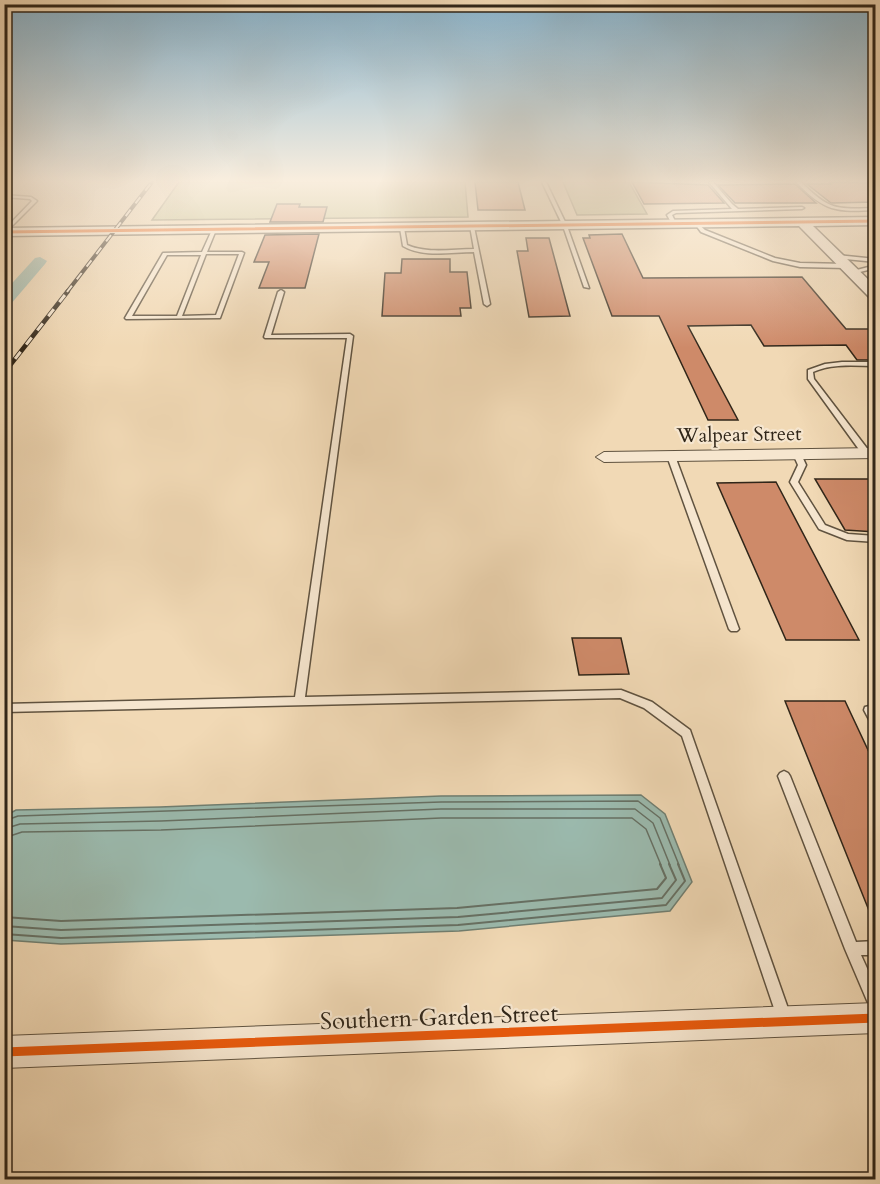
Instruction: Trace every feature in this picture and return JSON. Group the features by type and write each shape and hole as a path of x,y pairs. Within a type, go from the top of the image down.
{"street":[{"path":"817,237 876,296"},
{"name":"Walpear Street","path":"604,457 871,453"},
{"name":"Southern Garden Street","path":"4,1052 876,1018"}],"lane":[{"path":"179,317 211,237"},
{"path":"404,237 405,246 410,248 477,250"},
{"path":"474,237 487,304"},
{"path":"569,237 586,287"},
{"path":"718,237 773,260 800,265 876,264"},
{"path":"242,253 218,316 128,318 165,254 204,254 242,253"},
{"path":"845,265 876,264"},
{"path":"281,292 267,337 350,336 299,702"},
{"path":"871,453 811,379 810,371 817,367 832,365 876,364"},
{"path":"797,454 802,465 794,482 822,527 847,537 876,539"},
{"path":"671,456 734,629"},
{"path":"4,708 621,694 648,705 686,733 786,1021"},
{"path":"869,710 876,722"},
{"path":"784,776 876,1005"},
{"path":"852,949 876,948"}],"water":[{"path":"641,795 665,814 692,882 670,911 459,931 61,944 5,940 5,816 16,810 441,796"}],"building":[{"path":"264,237 318,237 305,288 259,288 269,262 254,262"},
{"path":"624,237 643,278 802,277 846,329 876,329 876,360 857,360 846,345 764,346 751,325 688,326 738,420 708,420 659,316 612,316 583,238"},
{"path":"526,238 549,238 570,316 529,317 517,251 528,251"},
{"path":"402,259 450,259 450,272 467,272 471,308 460,308 461,316 382,316 385,273 401,273"},
{"path":"815,479 876,479 876,532 845,530"},
{"path":"776,482 859,640 786,640 717,483"},
{"path":"572,638 621,638 629,674 579,675"},
{"path":"785,701 845,701 876,767 876,928"}],"waterway":[{"path":"4,302 40,261"}],"railway":[{"path":"67,292 109,237"},
{"path":"4,373 68,291"}],"cycle path":[{"path":"4,1052 876,1018"}]}
